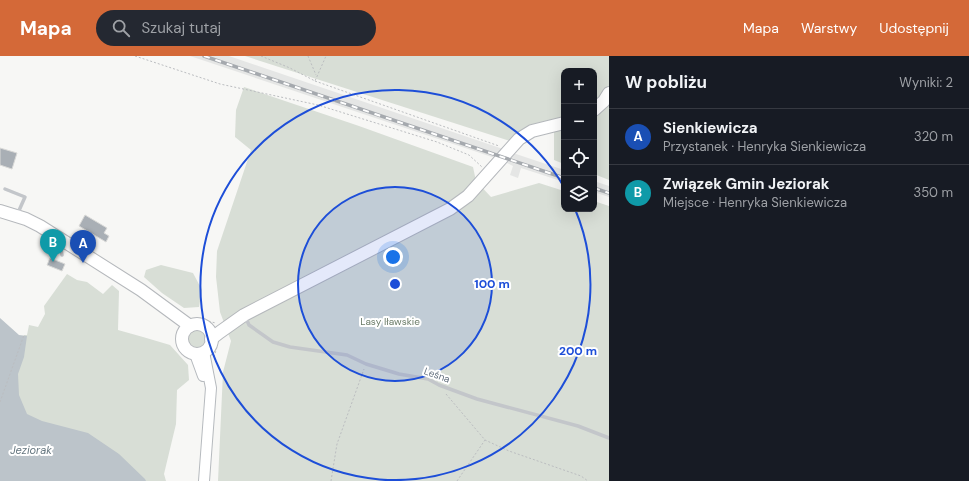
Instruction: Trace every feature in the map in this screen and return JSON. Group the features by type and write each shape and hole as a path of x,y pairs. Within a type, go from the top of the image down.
{"main road":[{"path":"597,107 604,101 609,93"},
{"path":"204,481 211,388 204,355 210,346 212,338 244,315 450,209 468,196 508,149 519,139 539,129 561,124"},
{"path":"0,211 17,216 40,226 64,241 114,275 141,290 162,306 187,329"},
{"path":"204,355 190,352 182,344 182,338 187,329 199,325 212,338"}],"lane":[{"path":"5,189 25,197 17,216"},
{"path":"62,255 61,249 64,241"},
{"name":"Leśna","path":"244,315 249,325 273,342 290,347 347,355 366,364 399,374 428,379 477,399 578,426 609,438"}],"path":[{"path":"135,56 220,84 318,105 437,142 469,155 488,173"},
{"path":"261,56 290,68 315,81 508,149"},
{"path":"308,56 317,75"},
{"path":"315,81 326,56"},
{"path":"0,402 24,335"},
{"path":"204,355 212,338"},
{"path":"331,481 337,444 366,364"},
{"path":"438,384 485,440 509,451 582,476 588,481"},
{"path":"457,481 485,440"}],"shaded area":[{"path":"190,56 229,56 503,149 495,158"},
{"path":"510,152 561,169 561,181 521,168 518,178 510,175 513,166 503,161"},
{"path":"597,182 609,186 609,197 597,193"}],"green space":[{"path":"245,56 609,56 609,180 597,175 597,68 561,68 561,163 554,160 554,121 510,141"},
{"name":"Lasy Iławskie","path":"244,87 473,167 476,181 491,197 539,183 561,190 561,212 597,212 597,202 609,206 609,481 218,481 223,372 231,341 220,312 216,277 217,251 251,150 235,137 236,110"},
{"path":"161,265 193,273 202,290 199,307 184,308 162,293 144,277 146,270"},
{"path":"67,274 77,280 87,282 103,294 112,285 119,291 118,330 170,345 188,365 189,380 177,390 176,424 164,474 166,481 131,481 12,418 15,386 24,335 27,335 29,325 38,327 45,314 44,306"},
{"path":"196,330 203,333 206,340 203,347 196,350 189,347 186,340 189,333"}],"water":[{"name":"Jeziorak","path":"0,318 19,335 27,336 24,357 18,374 19,395 27,414 42,421 88,433 119,454 146,481 0,481"}],"building":[{"path":"0,148 17,153 12,169 0,165"},
{"path":"85,215 107,228 104,233 109,236 106,242 79,226"},
{"path":"50,258 65,264 62,271 47,265"}],"railway":[{"path":"204,56 561,177"},
{"path":"597,189 609,193"}],"place":[{"name":"Związek Gmin Jeziorak","path":"53,262"},
{"name":"Sienkiewicza","path":"83,263"}]}
